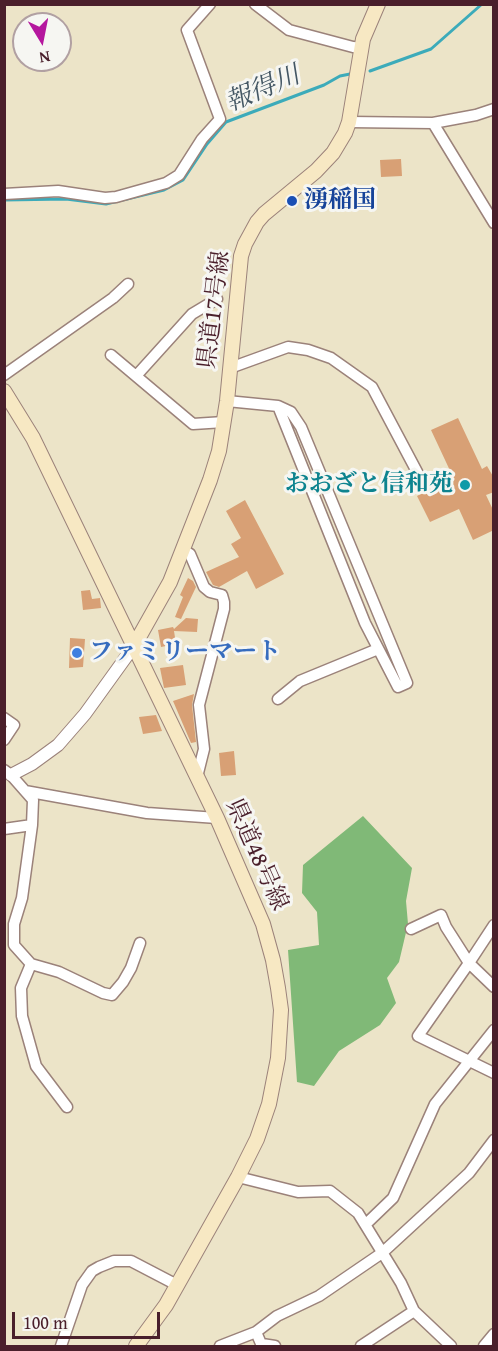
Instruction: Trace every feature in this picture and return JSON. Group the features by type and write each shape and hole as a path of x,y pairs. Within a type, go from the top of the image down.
{"main road":[{"name":"県道17号線","path":"134,646 166,590 210,480 221,443 242,256 250,233 264,213 316,171 333,153 349,122 361,48 367,27 378,4"},
{"name":"県道48号線","path":"4,392 33,438 217,818 262,924 273,960 281,1010 278,1058 269,1104 257,1139 238,1178 166,1305 138,1346"}],"street":[{"path":"4,194 58,191 105,198 116,197 166,183 179,175 202,139 220,119 187,30 210,4"},
{"path":"255,4 288,30 361,48"},
{"path":"349,122 433,123 476,116 494,109"},
{"path":"433,123 494,223"},
{"path":"4,375 113,298 128,284"},
{"path":"136,376 192,314 217,299"},
{"path":"230,368 288,347 308,350 331,358 372,387 424,485"},
{"path":"111,355 193,423 225,422"},
{"path":"227,401 279,406 291,411 306,434 407,683 398,687 364,623 279,406"},
{"path":"183,550 190,554 204,587 222,596 224,602 199,705 204,749 197,777"},
{"path":"134,646 72,730 45,755 7,774 33,800 33,825 22,898 14,924 14,945 32,964 59,972 112,995 131,968 140,943"},
{"path":"278,699 300,681 378,649"},
{"path":"4,718 15,724 4,740"},
{"path":"25,791 147,813 217,818"},
{"path":"4,829 33,825"},
{"path":"411,929 441,915 446,927 470,963 494,987"},
{"path":"494,925 470,963 418,1035 494,1073"},
{"path":"32,964 21,988 22,1016 36,1066 67,1107"},
{"path":"366,1224 393,1198 435,1104 494,1030"},
{"path":"220,1347 256,1332 277,1316 319,1296 382,1253 469,1173 494,1140"},
{"path":"238,1178 288,1190 330,1191 358,1213 401,1283 414,1311 451,1347"},
{"path":"61,1347 82,1285 92,1271 99,1267 114,1261 131,1261 177,1285"},
{"path":"361,1347 414,1311"},
{"path":"256,1332 262,1345 275,1347"},
{"path":"484,1347 494,1334"}],"green space":[{"path":"363,816 412,868 406,901 408,924 399,962 387,978 396,1003 380,1025 339,1051 314,1086 297,1082 288,950 319,945 317,912 302,893 303,865"}],"building":[{"path":"401,159 402,176 381,177 380,160"},
{"name":"おおざと信和苑","path":"458,418 482,469 487,466 494,478 494,492 486,495 494,512 494,530 473,540 459,509 430,522 417,496 453,477 431,430"},
{"path":"245,500 284,574 256,589 247,571 219,587 213,585 206,572 239,557 231,544 241,538 226,511"},
{"path":"188,578 196,587 181,619 175,617 183,597 180,595"},
{"path":"90,590 92,599 100,598 101,608 83,610 81,591"},
{"path":"186,618 198,619 197,632 174,631 176,644 161,647 158,630 173,627 174,629"},
{"name":"ファミリーマート","path":"70,638 85,639 83,667 69,668"},
{"path":"183,665 186,685 164,688 160,668"},
{"path":"194,694 192,705 196,742 191,743 173,701"},
{"path":"156,715 162,731 143,734 139,717"},
{"path":"234,751 236,775 221,776 219,753"}],"waterway":[{"name":"報得川","path":"370,71 431,49 482,4"},
{"name":"報得川","path":"4,200 66,199 106,204 164,190 183,180 207,144 226,122 350,74"}],"place":[{"name":"湧稲国","path":"292,201"},
{"name":"おおざと信和苑","path":"465,485"},
{"name":"ファミリーマート","path":"77,653"}]}
